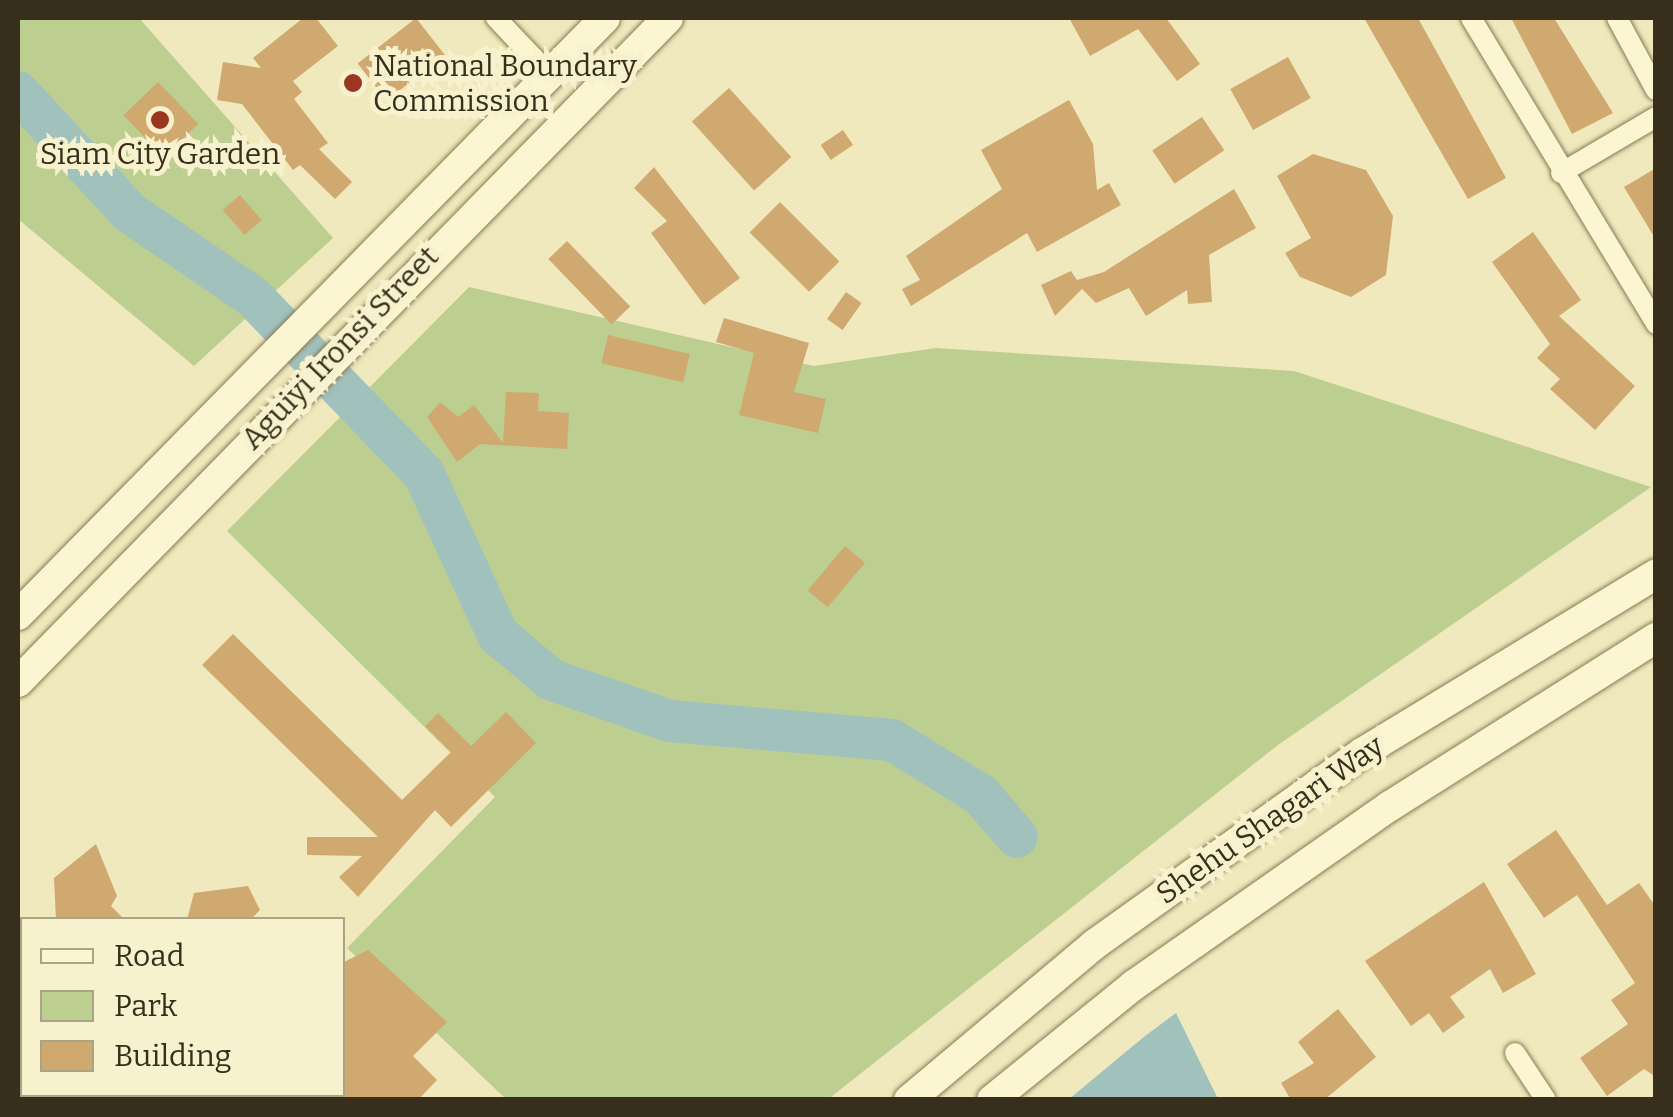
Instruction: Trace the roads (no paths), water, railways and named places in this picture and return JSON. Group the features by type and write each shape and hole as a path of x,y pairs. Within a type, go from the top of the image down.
{"main road":[{"name":"Aguiyi Ironsi Street","path":"18,615 606,18"},
{"name":"Aguiyi Ironsi Street","path":"18,682 292,395 668,18"},
{"name":"Shehu Shagari Way","path":"909,1100 1095,944 1362,753 1656,574"},
{"name":"Shehu Shagari Way","path":"992,1100 1134,985 1374,817 1656,638"}],"street":[{"path":"496,18 548,73"},
{"path":"1471,18 1561,173 1656,324"},
{"path":"1616,18 1656,90"},
{"path":"1561,173 1656,117"},
{"path":"1515,1053 1546,1100"}],"water":[{"path":"1176,1013 1218,1099 1069,1099 1145,1036"}],"waterway":[{"path":"18,92 129,212 253,297 424,474 498,635 552,680 670,721 892,740 981,795 1017,837"}],"place":[{"name":"National Boundary Commission","path":"353,83"},
{"name":"Siam City Garden","path":"160,120"}]}
